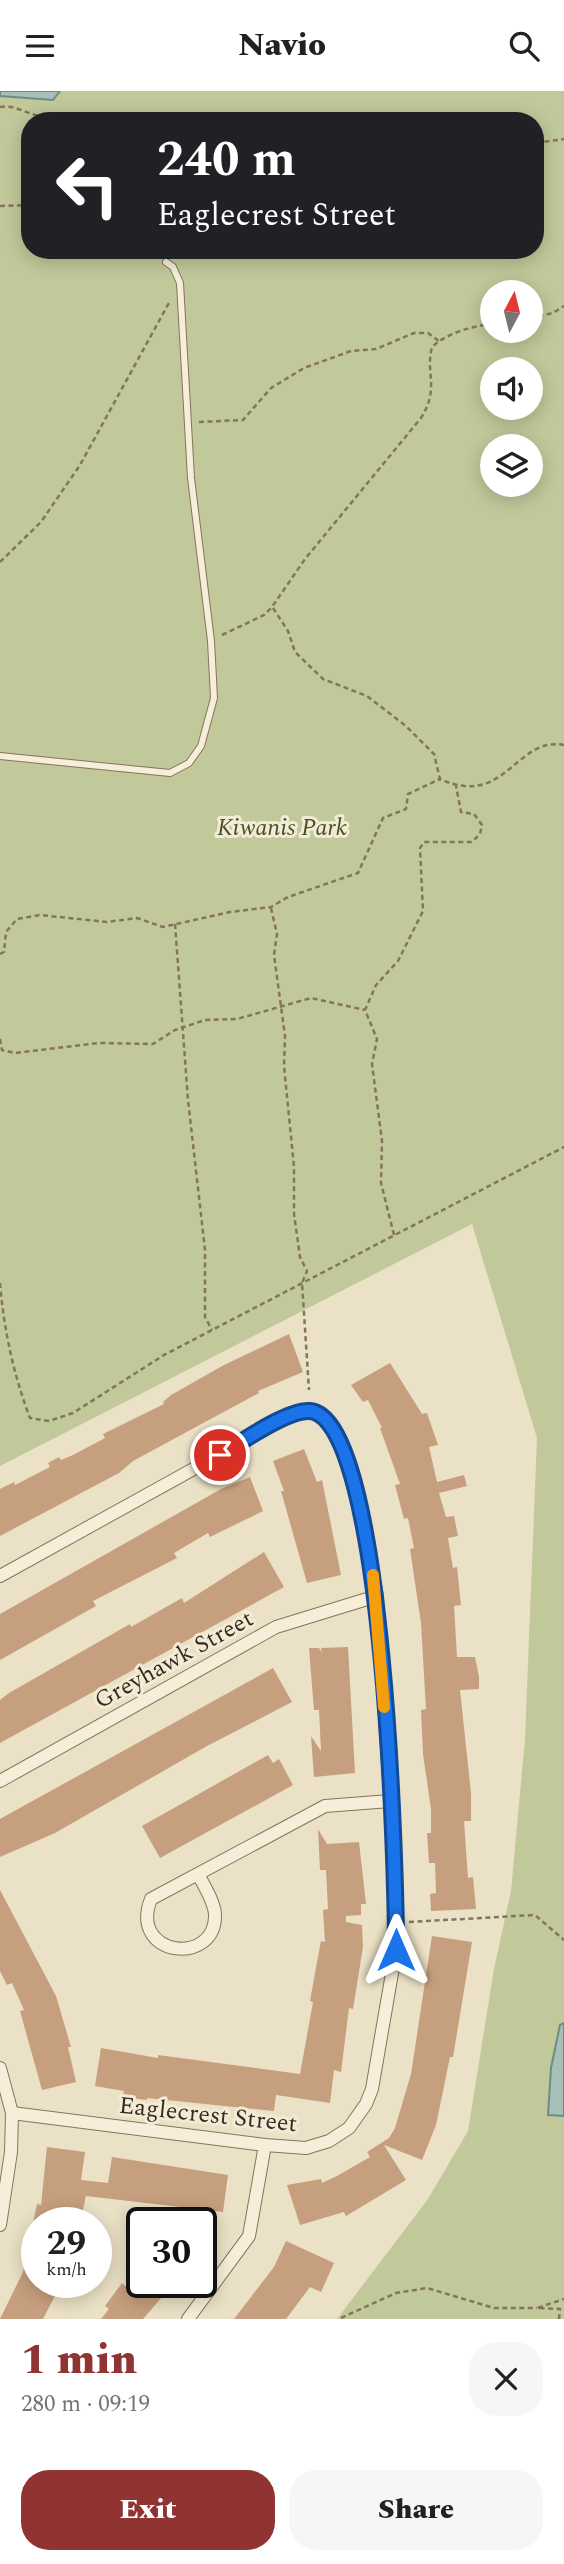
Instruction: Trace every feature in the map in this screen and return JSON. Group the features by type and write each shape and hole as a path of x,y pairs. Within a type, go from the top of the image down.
{"street":[{"name":"Eaglecrest Street","path":"0,1576 293,1414 311,1411 322,1416 337,1433 348,1462 362,1514 377,1596 396,1923 396,1950 372,2089 366,2104 349,2128 329,2141 306,2148 265,2145 12,2113"},
{"name":"Greyhawk Street","path":"0,1781 276,1627 377,1596"},
{"path":"198,1874 213,1905 214,1924 211,1933 198,1946 180,1950 170,1948 154,1937 149,1928 148,1909 151,1899 325,1806 390,1801"},
{"path":"0,2068 12,2113 11,2152 0,2225"},
{"path":"188,2319 249,2237 265,2145"}],"lane":[{"path":"0,756 162,774 178,770 189,763 201,746 208,727 214,698 211,642 191,478 180,283 173,267 166,262"}],"path":[{"path":"0,107 8,106 21,112"},
{"path":"544,141 564,139"},
{"path":"0,206 21,205"},
{"path":"0,562 41,522 80,465 180,283"},
{"path":"543,315 564,306"},
{"path":"211,642 264,615 272,607 305,559 428,407 433,382 430,354 439,341 480,325"},
{"path":"188,421 243,420 286,377 351,351 376,349 414,333 428,333 439,341"},
{"path":"272,607 288,631 295,652 323,679 367,696 406,726 434,754 440,779"},
{"path":"0,954 4,952 6,932 17,919 40,915 107,922 136,918 163,927 230,912 271,907 288,897 358,873 383,818 406,809 408,794 440,779 456,786 489,784 531,752 553,743 564,745"},
{"path":"394,1235 381,1183 382,1141 372,1064 377,1039 365,1010 376,985 398,961 423,911 420,848 424,842 472,842 480,834 482,825 474,814 461,812 456,786"},
{"path":"271,907 277,934 274,955 282,1009 294,1213 300,1257 307,1271 302,1283 309,1390"},
{"path":"175,924 188,1100 197,1160 196,1187 205,1250 205,1317 212,1330"},
{"path":"0,1039 2,1050 15,1053 99,1042 153,1044 184,1027 205,1020 237,1019 282,1009 311,998 365,1010"},
{"path":"0,1283 3,1322 15,1377 30,1418 49,1422 73,1413 164,1355 564,1147"},
{"path":"396,1923 535,1915 564,1940"},
{"path":"341,2318 396,2293 428,2288 494,2308 560,2309"},
{"path":"537,2308 564,2299"},
{"path":"559,2319 564,2299"}],"green space":[{"name":"Kiwanis Park","path":"60,91 564,91 564,2319 337,2319 428,2199 468,2131 494,1969 511,1891 525,1739 537,1438 472,1224 0,1466 0,96 53,100"}],"water":[{"path":"0,91 60,91 53,100 0,96"},
{"path":"564,2023 564,2116 548,2115 551,2068 560,2025"}],"building":[{"path":"289,1334 303,1372 258,1391 259,1393 133,1461 119,1473 0,1536 0,1489 14,1482 15,1485 50,1467 48,1463 59,1457 61,1460 105,1438 103,1434 164,1404 171,1395 224,1365"},
{"path":"390,1363 422,1414 427,1413 438,1445 429,1447 437,1482 464,1475 467,1486 439,1493 446,1517 454,1516 458,1536 448,1538 453,1568 457,1567 461,1605 454,1606 457,1657 475,1657 479,1677 479,1689 460,1690 471,1793 471,1821 464,1821 468,1878 473,1877 476,1909 431,1911 430,1894 436,1893 435,1863 429,1863 427,1833 431,1833 431,1809 423,1754 421,1710 426,1709 421,1623 410,1549 414,1548 408,1518 404,1519 395,1485 400,1484 382,1428 368,1400 363,1402 351,1385"},
{"path":"304,1449 317,1482 322,1480 341,1575 307,1583 281,1491 284,1491 273,1461"},
{"path":"250,1477 263,1511 210,1537 208,1533 174,1553 177,1558 93,1601 96,1606 0,1660 0,1614 221,1489"},
{"path":"264,1552 284,1587 0,1743 0,1700 9,1693 130,1624 131,1627 182,1598 184,1603"},
{"path":"348,1647 355,1773 314,1777 311,1736 321,1751 319,1710 314,1710 309,1648 319,1648 322,1653 321,1648"},
{"path":"273,1668 292,1702 207,1746 55,1833 0,1857 0,1819"},
{"path":"268,1755 273,1763 279,1759 293,1785 160,1858 142,1826"},
{"path":"318,1829 327,1844 359,1842 366,1904 361,1904 361,1915 346,1916 346,1922 362,1925 363,1947 353,2009 349,2008 341,2072 334,2070 330,2103 276,2095 274,2111 123,2097 124,2091 95,2086 101,2048 158,2058 158,2055 300,2074 321,1941 325,1942 323,1910 328,1909 326,1870 320,1870"},
{"path":"0,1890 56,1996 71,2047 68,2047 76,2082 42,2090 20,2011 24,2010 12,1983 7,1985 0,1971"},
{"path":"432,1936 472,1942 453,2057 450,2057 436,2125 422,2160 384,2145 406,2180 346,2216 344,2212 300,2225 287,2185 321,2179 322,2183 337,2176 370,2157 367,2152 389,2138 395,2128 411,2074"},
{"path":"47,2147 85,2152 81,2180 108,2183 112,2157 228,2175 223,2212 217,2211 217,2207 180,2207 86,2196 84,2207 36,2207 37,2204 41,2205"},
{"path":"286,2241 334,2263 321,2292 310,2287 286,2319 234,2319 274,2267"},
{"path":"21,2276 21,2298 54,2298 43,2319 0,2319"},
{"path":"122,2283 126,2286 126,2298 161,2298 143,2319 101,2319 109,2309 105,2306"}],"slow traffic":[{"path":"373,1575 377,1596 384,1707"}],"route":[{"path":"220,1455 293,1414 311,1411 322,1416 337,1433 348,1462 362,1514 377,1596 395,1868 396,1950"}]}
